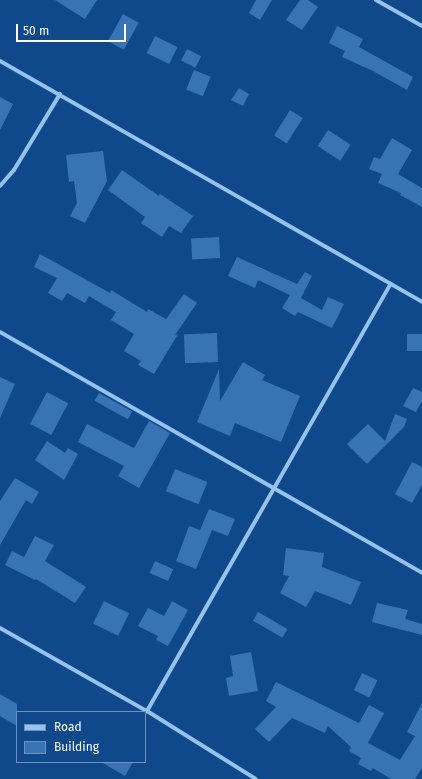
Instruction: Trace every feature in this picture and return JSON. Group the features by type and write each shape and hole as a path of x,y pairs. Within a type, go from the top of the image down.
{"street":[{"path":"376,0 422,26"},
{"path":"0,61 422,302"},
{"path":"0,186 14,170 60,94"},
{"path":"147,711 391,284"},
{"path":"0,332 275,487 422,573"},
{"path":"0,628 147,711 256,779"}],"building":[{"path":"55,0 97,0 85,19"},
{"path":"256,0 272,0 260,20 249,13"},
{"path":"300,0 308,0 318,7 302,30 286,20"},
{"path":"123,14 139,23 124,50 108,41"},
{"path":"337,26 363,39 359,47 413,77 407,90 373,71 342,57 345,51 329,43"},
{"path":"155,36 177,47 169,64 147,53"},
{"path":"187,49 201,56 195,68 181,61"},
{"path":"194,70 211,77 203,96 186,89"},
{"path":"239,88 249,94 243,106 231,100"},
{"path":"0,97 13,104 0,130"},
{"path":"290,110 303,118 287,143 274,135"},
{"path":"328,130 351,145 340,161 318,146"},
{"path":"392,138 412,150 398,174 422,188 422,207 400,195 401,193 378,183 382,174 369,169 374,157 380,159"},
{"path":"103,151 107,181 85,223 70,216 77,203 74,181 69,182 66,155"},
{"path":"122,170 159,196 160,194 193,216 181,233 169,226 162,237 141,223 145,217 108,190"},
{"path":"219,237 220,258 192,259 191,238"},
{"path":"40,254 110,293 111,290 147,312 148,309 166,319 184,294 197,303 175,335 178,334 154,374 138,365 141,361 124,351 134,334 111,320 116,312 89,296 85,303 67,293 62,301 48,293 57,278 34,267"},
{"path":"237,257 297,284 305,272 312,276 301,298 322,310 328,297 344,304 332,328 298,312 295,316 282,308 290,295 258,280 255,288 228,276"},
{"path":"217,333 218,362 185,363 184,334"},
{"path":"407,334 422,334 422,351 407,351"},
{"path":"243,362 265,375 262,380 300,396 281,442 235,423 230,436 197,422 219,369 220,401"},
{"path":"0,377 15,384 0,418"},
{"path":"413,388 422,392 422,401 416,412 403,406"},
{"path":"47,392 68,403 51,435 30,424"},
{"path":"99,393 132,411 128,419 95,401"},
{"path":"395,414 407,419 404,427 367,464 347,444 368,424 385,441"},
{"path":"149,421 170,433 139,488 118,476 124,466 78,442 87,424 134,448"},
{"path":"47,441 65,453 68,448 78,454 64,480 35,460"},
{"path":"412,462 422,467 422,485 412,503 395,494"},
{"path":"175,469 207,482 198,504 166,491"},
{"path":"15,478 39,492 32,504 26,500 0,545 0,501"},
{"path":"209,509 235,519 228,536 212,530 196,569 176,561 189,526 200,530"},
{"path":"35,536 54,545 45,561 86,587 75,603 36,579 35,580 5,565 12,551 24,557"},
{"path":"286,548 324,553 322,567 361,582 351,605 315,591 306,607 280,593 289,576 283,575"},
{"path":"155,561 173,569 168,581 150,573"},
{"path":"104,601 129,613 118,636 93,623"},
{"path":"172,601 188,610 168,646 156,640 158,636 138,626 148,608 164,616"},
{"path":"377,603 408,610 405,619 422,624 422,635 372,622"},
{"path":"258,612 287,629 282,638 253,621"},
{"path":"251,652 258,691 229,696 226,678 233,676 230,656"},
{"path":"362,673 377,680 369,697 354,690"},
{"path":"276,682 359,723 369,705 384,713 368,743 400,760 415,736 407,732 422,703 422,768 415,779 391,779 373,768 371,771 358,764 361,758 349,751 351,747 328,726 325,733 292,718 269,742 255,729 276,707 266,701"},
{"path":"0,694 17,704 16,725 0,716"},
{"path":"103,763 132,763 125,776"}]}
